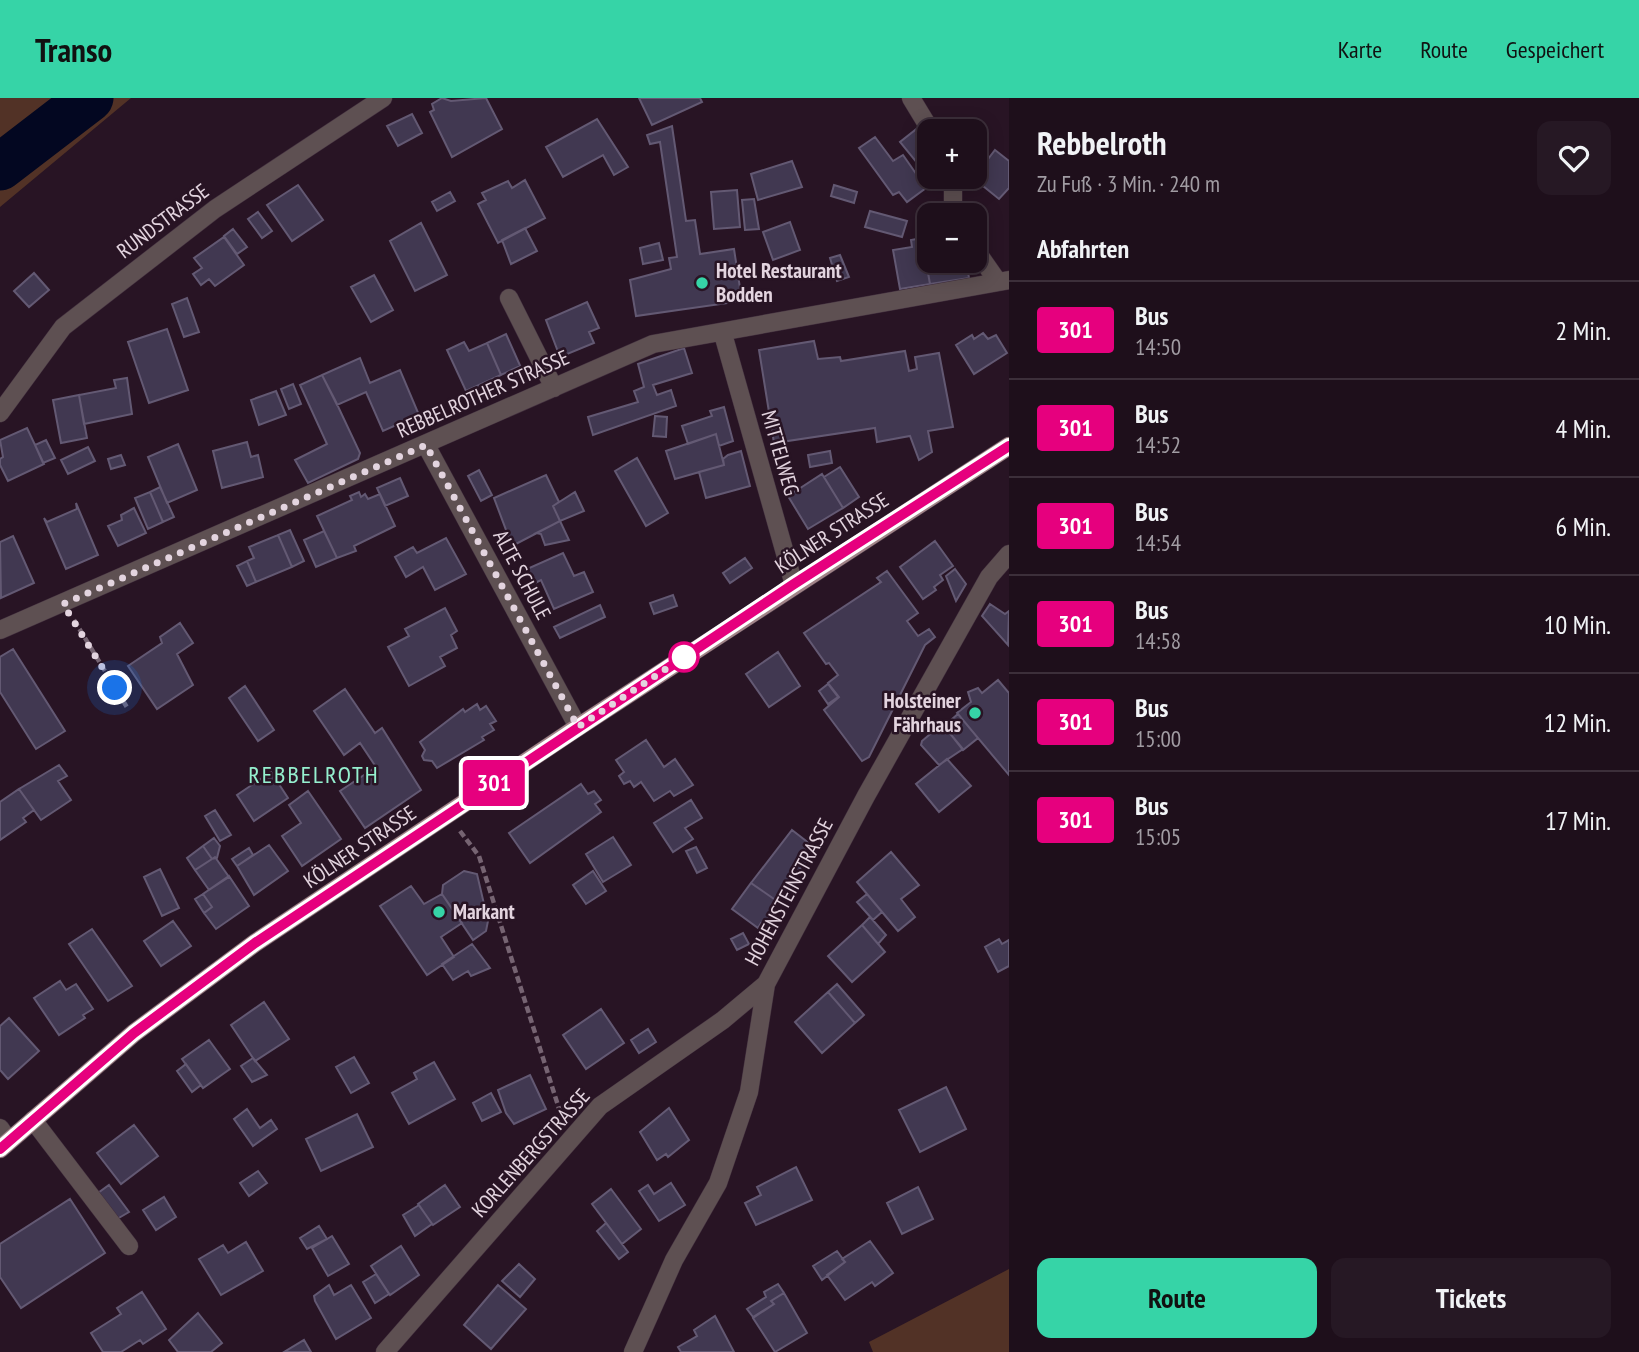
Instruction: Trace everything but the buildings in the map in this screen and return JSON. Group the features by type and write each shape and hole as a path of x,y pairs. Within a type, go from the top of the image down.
{"main road":[{"name":"KÖLNER STRASSE","path":"3,1139 33,1120 134,1033 255,943 794,584 1009,446"}],"street":[{"name":"RUNDSTRASSE","path":"0,413 63,327 215,208 383,98"},
{"path":"911,98 924,119"},
{"path":"987,262 1004,281"},
{"name":"REBBELROTHER STRASSE","path":"0,631 653,344 723,334 1004,281"},
{"path":"509,298 554,387"},
{"name":"MITTELWEG","path":"723,334 794,584"},
{"name":"ALTE SCHULE","path":"426,445 578,727"},
{"name":"HOHENSTEINSTRASSE","path":"633,1352 674,1260 718,1183 749,1091 765,984 866,796 989,577 1009,554"},
{"name":"KORLENBERGSTRASSE","path":"385,1352 600,1106 723,1020 765,984"},
{"path":"33,1120 129,1246"}],"path":[{"path":"63,604 128,709"},
{"path":"447,815 479,856 547,1079 570,1142"}],"shaded area":[{"path":"0,98 131,98 0,207"},
{"path":"1009,1269 1009,1352 873,1352 869,1342"}],"waterway":[{"path":"0,167 90,98"}],"bus line":[{"name":"301","path":"0,1149 134,1033 255,943 794,584 1009,446"}],"place":[{"name":"Hotel Restaurant Bodden","path":"702,283"},
{"name":"Holsteiner Fährhaus","path":"975,713"},
{"name":"Markant","path":"439,912"}],"district":[{"name":"REBBELROTH","path":"314,775"}],"route":[{"path":"115,688 63,604 426,445 578,727 684,657"}]}
